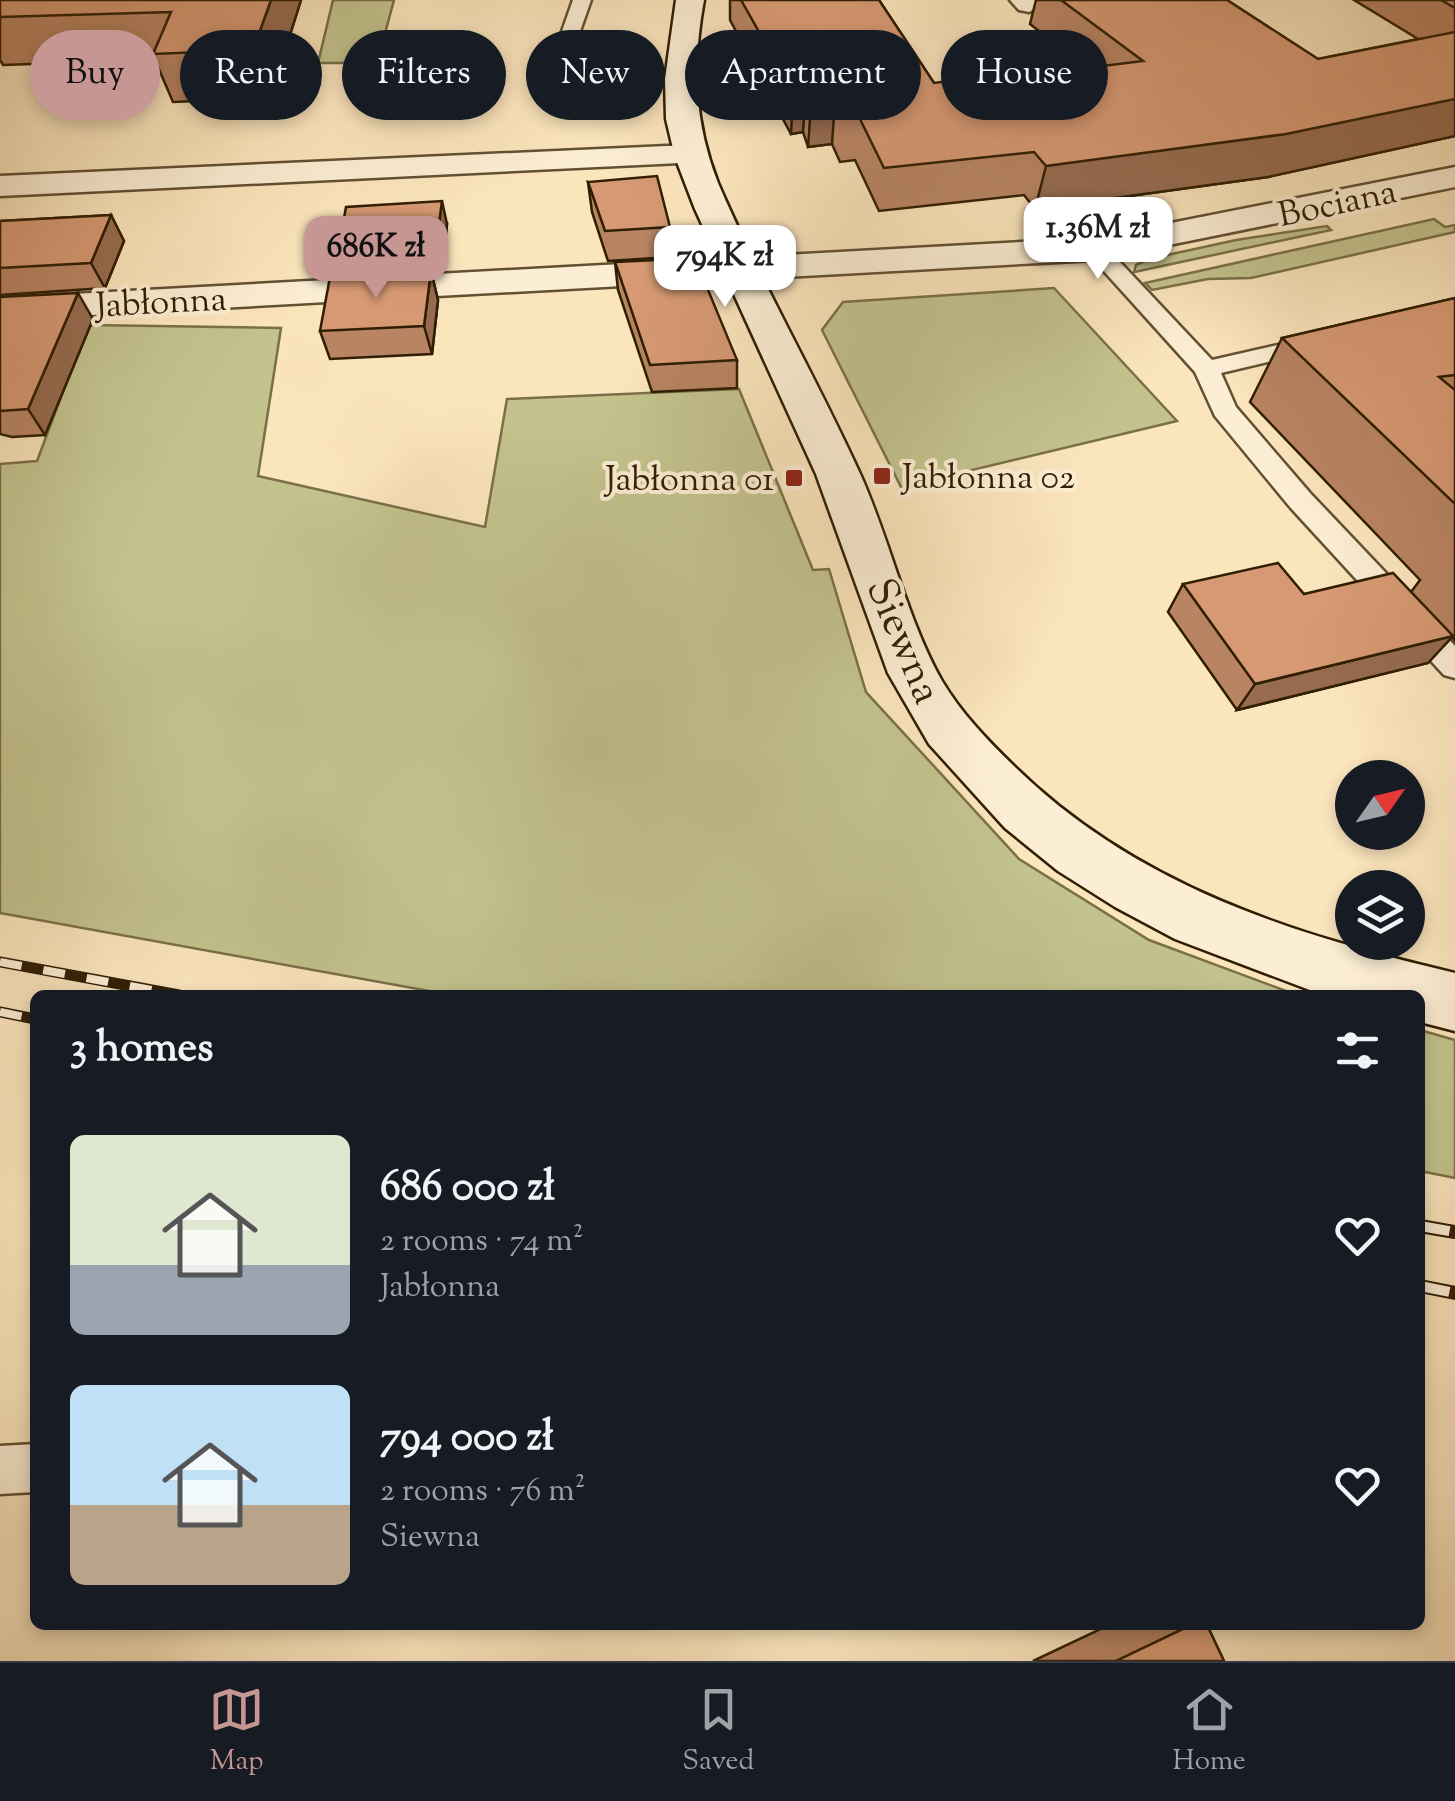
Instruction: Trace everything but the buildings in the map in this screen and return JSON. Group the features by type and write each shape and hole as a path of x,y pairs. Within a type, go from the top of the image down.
{"street":[{"name":"Siewna","path":"690,0 683,29 681,95 690,155 839,474 922,692 950,733 997,787 1066,847 1168,910 1278,952 1413,990"},
{"path":"0,186 690,155"},
{"name":"Bociana","path":"741,269 1094,250 1455,176"},
{"name":"Jabłonna","path":"0,309 741,269"},
{"name":"Siewna","path":"1425,994 1455,1002"}],"lane":[{"path":"571,30 582,0"},
{"path":"1094,250 1206,369 1224,410 1274,470 1455,666"},
{"path":"1206,369 1348,336"},
{"path":"0,1470 30,1468"}],"green space":[{"path":"333,0 394,0 386,30 342,30 342,63 322,63"},
{"path":"1434,219 1445,227 1455,225 1455,232 1251,278 1208,279 1152,290 1145,283"},
{"path":"1327,226 1331,230 1134,272 1136,265 1149,259"},
{"path":"1054,288 1177,421 901,487 822,330 843,302"},
{"path":"88,325 281,328 258,476 485,527 507,399 739,389 813,570 829,569 866,692 1019,859 1149,940 1284,990 424,990 0,913 0,464 37,461"},
{"path":"1425,1031 1455,1040 1455,1178 1425,1172"}],"railway":[{"path":"0,962 152,990"},
{"path":"0,1012 30,1018"},
{"path":"1425,1227 1455,1232"},
{"path":"1425,1287 1455,1293"}],"place":[{"name":"Jabłonna 02","path":"882,476"},
{"name":"Jabłonna 01","path":"794,478"}]}
